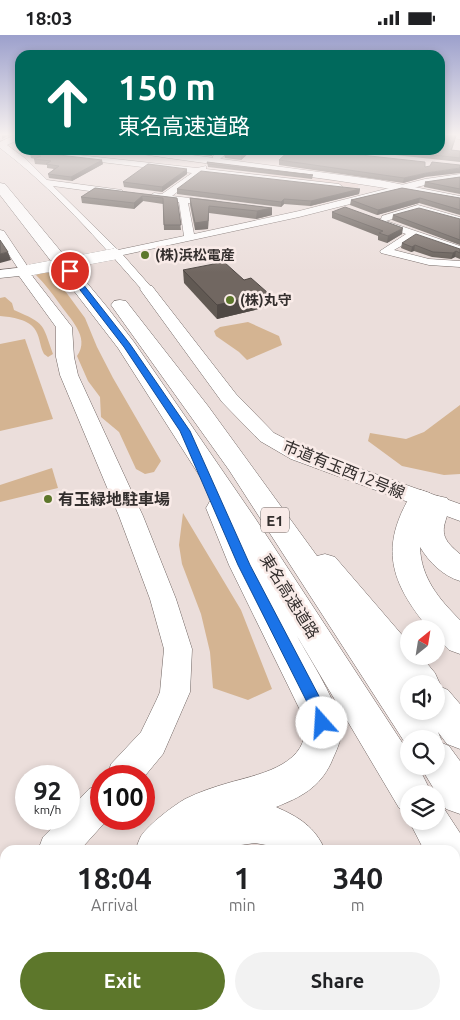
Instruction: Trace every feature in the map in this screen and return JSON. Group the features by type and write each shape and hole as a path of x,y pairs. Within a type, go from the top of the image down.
{"highway":[{"path":"21,180 44,218"},
{"name":"東名高速道路","path":"0,187 197,428 349,627 417,730"},
{"name":"東名高速道路","path":"70,247 147,340 333,664 407,785"},
{"path":"197,428 414,675"},
{"path":"162,845 199,814 220,805 276,789 298,779 314,762 320,745 323,727 316,705 244,565 197,428"},
{"path":"440,506 429,530 430,540 440,553 460,570"},
{"path":"440,506 408,531 406,546 407,564 424,601 440,621 460,640"},
{"path":"445,713 460,732"},
{"path":"445,772 460,795"},
{"path":"212,845 229,828 246,824 263,824 278,829 298,845"},
{"path":"435,830 444,845"}],"street":[{"path":"41,180 115,254 146,289"},
{"path":"163,198 188,180"},
{"path":"279,180 385,192"},
{"path":"367,180 460,195"},
{"path":"0,274 27,271 190,239 410,186 444,180"},
{"path":"44,182 127,193"},
{"path":"410,186 460,199"},
{"path":"145,195 221,205"},
{"path":"183,200 190,239"},
{"path":"335,205 351,211"},
{"path":"372,219 418,209 460,220"},
{"path":"270,210 299,214"},
{"path":"372,219 460,250"},
{"path":"0,233 27,271 26,277 64,327 65,357 69,375 132,516 164,599 178,649 175,692 152,743 133,765"},
{"path":"414,234 385,251 429,262 460,263"},
{"name":"市道有玉西12号線","path":"146,289 229,398 267,437 298,454 440,506"},
{"path":"61,845 90,813"}],"shaded area":[{"path":"291,180 337,180 359,183 358,188"},
{"path":"42,272 52,273 85,318 113,378 161,461 154,472 145,474 136,469 119,432 101,417 100,397 88,381 77,356 82,342 80,335 73,321 36,275"},
{"path":"5,297 12,303 14,310 38,322 47,336 53,354 48,357 44,354 33,327 25,321 0,316 0,298"},
{"path":"248,322 279,336 282,345 247,360 216,336 214,331 220,327"},
{"path":"25,339 53,419 0,431 0,344"},
{"path":"460,405 460,474 444,475 402,466 368,441 370,433 406,439 424,432"},
{"path":"52,468 58,488 0,502 0,485"},
{"path":"183,513 241,610 272,689 248,700 213,688 210,652 201,614 182,564 179,545"}],"building":[{"path":"126,180 172,180 162,187 123,182"},
{"path":"189,180 280,180 360,189 311,201 284,199 281,202 177,189"},
{"path":"460,180 460,189 425,182"},
{"path":"95,188 177,198 181,225 164,225 163,198 142,196 134,203 81,197"},
{"path":"402,188 460,198 460,210 420,198 378,210 351,200"},
{"path":"190,198 272,208 257,211 209,206 208,221 195,223"},
{"path":"345,207 403,228 388,236 379,233 383,231 332,212"},
{"path":"419,208 460,219 460,240 393,215"},
{"path":"416,234 460,249 460,253 456,251 453,253 433,252 415,245 412,247 402,243"},
{"path":"0,240 8,252 0,254"},
{"path":"224,262 244,280 251,278 268,293 217,305 183,270"}],"place":[{"name":"(株)浜松電産","path":"145,255"},
{"name":"(株)丸守","path":"230,300"},
{"name":"有玉緑地駐車場","path":"48,499"}],"route":[{"path":"70,271 127,345 185,431 244,565 316,705 322,723"}]}
